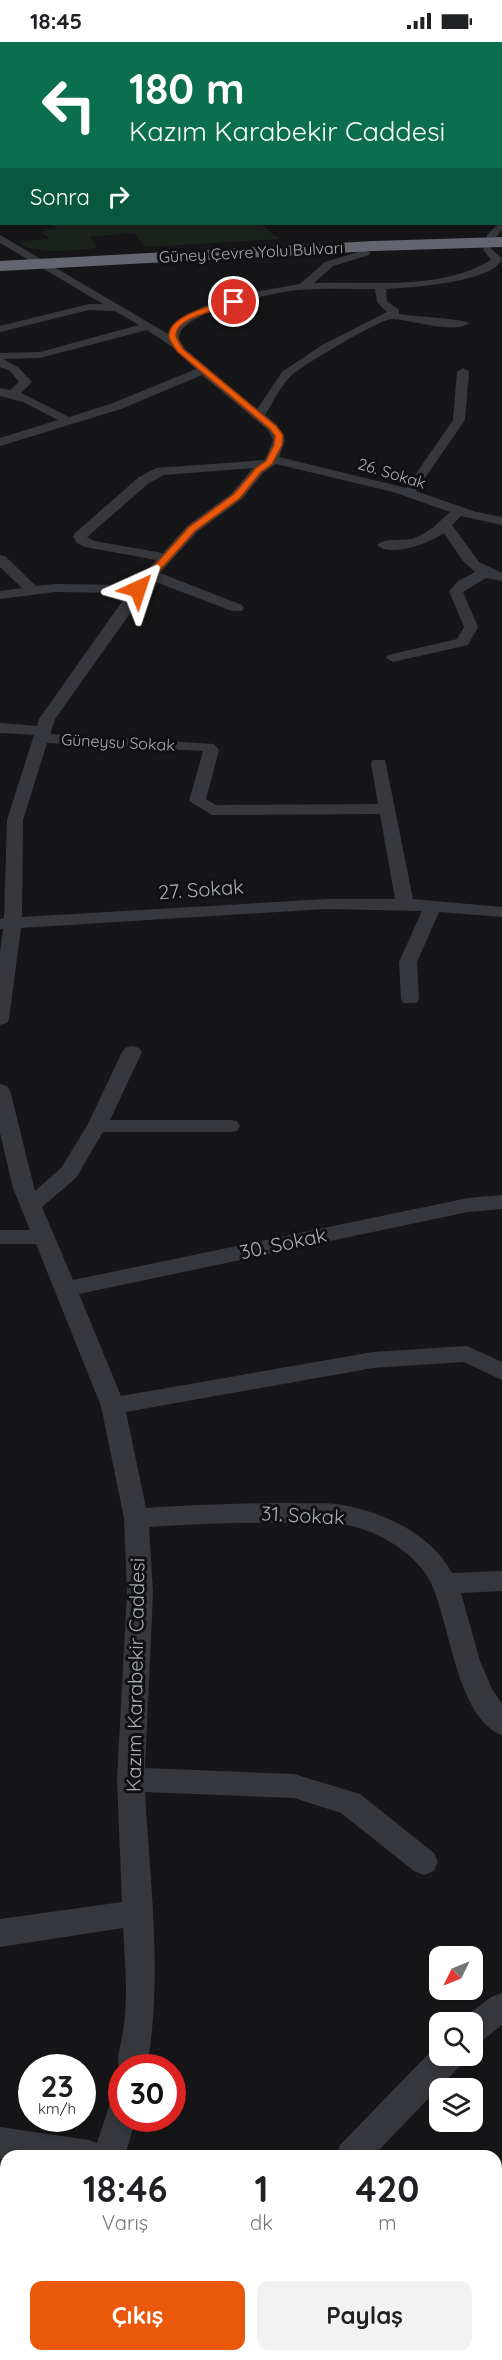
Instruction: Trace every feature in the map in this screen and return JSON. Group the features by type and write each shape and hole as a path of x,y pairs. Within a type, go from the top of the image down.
{"highway":[{"name":"Güney Çevre Yolu Bulvarı","path":"0,273 43,267 364,246 498,248"},
{"name":"Güney Çevre Yolu Bulvarı","path":"0,266 43,267 498,248"}],"street":[{"path":"500,225 491,237 502,236"},
{"path":"0,238 43,267 150,326 176,344 279,435 278,445 271,461 258,470 237,496 192,529 138,589 47,719 8,820 6,924 0,1019"},
{"path":"176,344 172,337 173,332 183,320 212,307 304,286 409,284 476,272 496,262 498,248"},
{"path":"304,286 329,264 365,254"},
{"path":"258,415 286,375 326,347 395,312 382,302 380,286"},
{"path":"0,329 89,307 120,309"},
{"path":"391,316 441,323 463,323"},
{"path":"0,356 40,355 150,326"},
{"path":"0,362 14,369 26,382 6,393"},
{"path":"0,442 117,406 204,369"},
{"path":"408,494 459,420 463,372"},
{"path":"6,393 42,406 69,422"},
{"name":"26. Sokak","path":"166,558 90,544 82,540 80,536 144,480 161,471 271,461 373,482 459,511 502,521"},
{"path":"384,545 415,544 434,534 459,511"},
{"path":"445,524 476,569 502,577"},
{"path":"0,560 33,591"},
{"path":"393,658 463,642 471,627 459,604 456,591 463,584 484,573"},
{"path":"151,574 237,608"},
{"path":"0,595 55,588 138,589"},
{"name":"Güneysu Sokak","path":"0,728 42,734 196,745 212,750 198,801 206,807 234,812 387,809"},
{"path":"379,763 405,904"},
{"name":"27. Sokak","path":"6,924 254,908 405,904 502,912"},
{"path":"410,999 408,962 434,905"},
{"path":"30,1206 69,1173 97,1126 132,1052"},
{"name":"Kazım Karabekir Caddesi","path":"0,1090 23,1188 113,1406 136,1518 140,1593 131,1779 141,1990 139,2027 134,2054"},
{"path":"97,1126 230,1126"},
{"name":"30. Sokak","path":"65,1289 468,1204 502,1202"},
{"path":"0,1237 43,1237"},
{"path":"113,1406 373,1360 467,1354 502,1372"},
{"name":"31. Sokak","path":"136,1518 256,1512 341,1514 404,1538 429,1558 444,1584 478,1690 490,1713 502,1723"},
{"path":"444,1584 502,1581"},
{"path":"131,1779 294,1786 350,1803 424,1862"},
{"path":"0,1933 136,1913"},
{"path":"483,2022 502,2007"},
{"path":"357,2150 438,2066"},
{"path":"111,2150 116,2132"},
{"path":"0,2143 48,2150"}],"shaded area":[{"path":"51,225 262,225 279,239 145,247 134,233 90,237 97,248 57,251 37,250 19,243 50,238 40,232 56,228"}],"route":[{"path":"138,589 192,529 237,496 258,470 270,463 278,445 279,435 273,428 181,351 172,337 177,326 191,315 234,302"}]}
